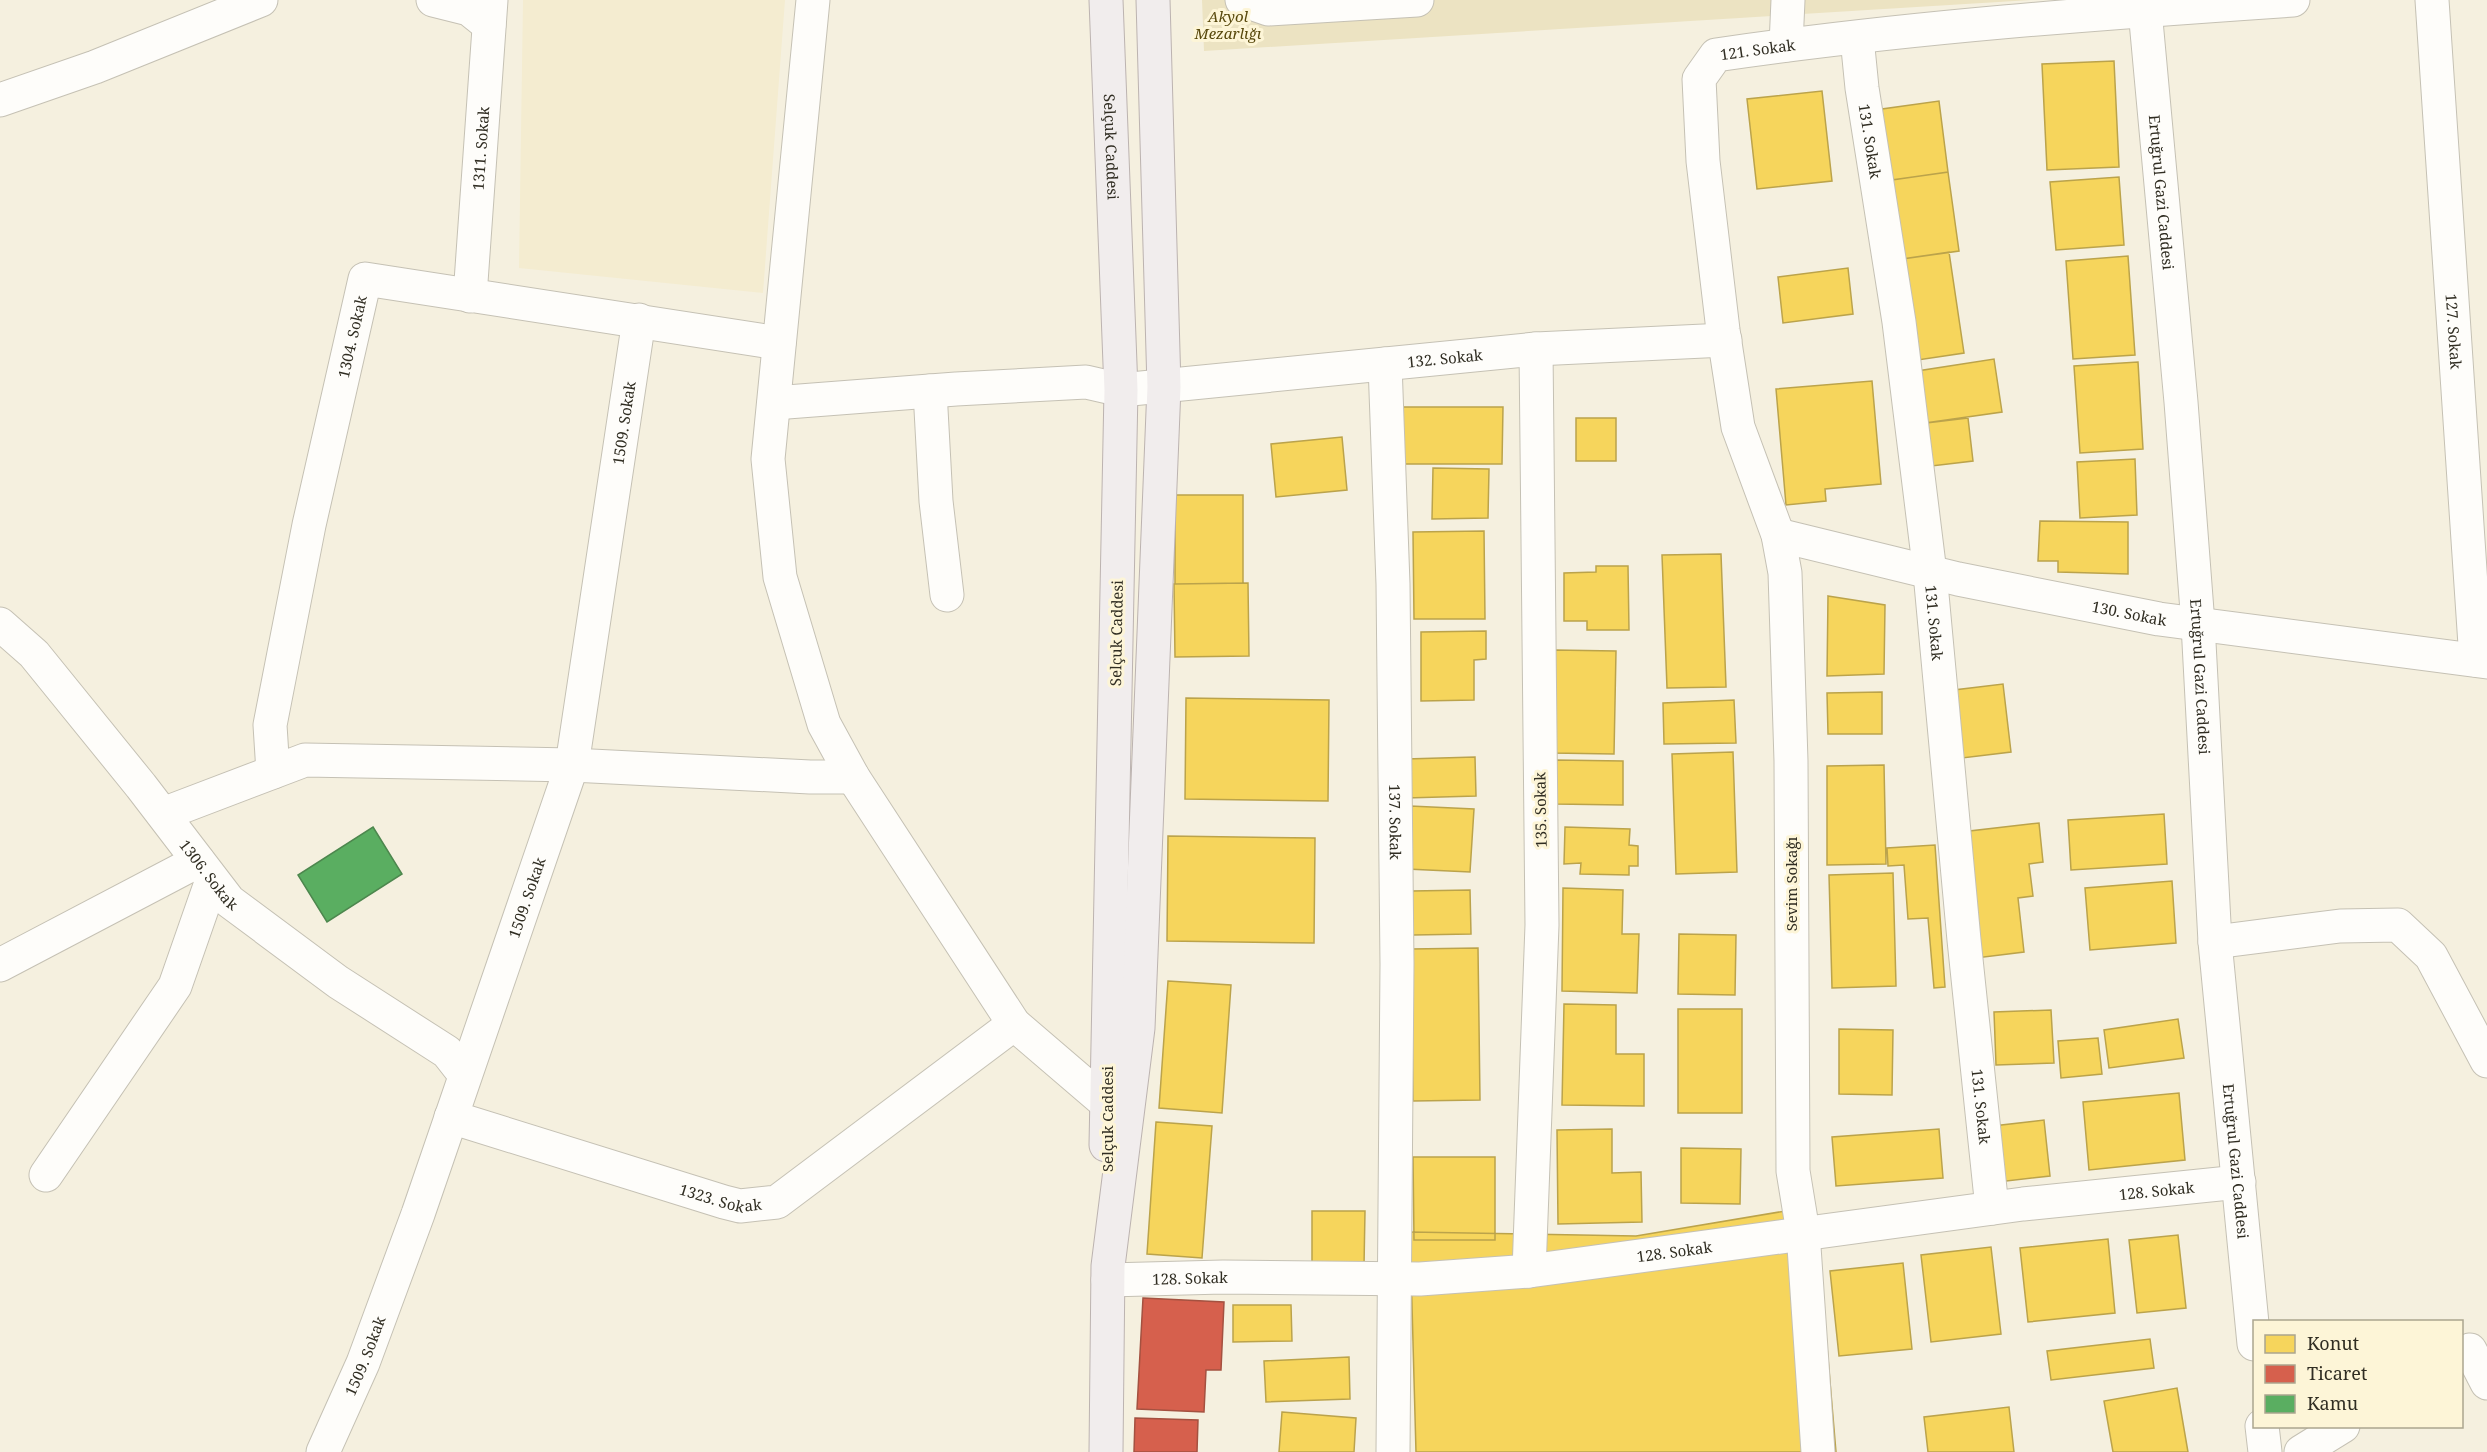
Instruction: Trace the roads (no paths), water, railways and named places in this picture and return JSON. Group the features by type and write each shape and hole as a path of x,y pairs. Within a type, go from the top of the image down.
{"main road":[{"name":"Selçuk Caddesi","path":"1106,0 1121,390 1106,1102 1108,1273"},
{"path":"1106,1452 1108,1273 1138,1028 1164,387 1153,0"}],"street":[{"path":"0,100 95,67 261,0"},
{"path":"433,0 490,13"},
{"path":"813,0 768,459 780,577 824,724 853,777 1014,1024 1106,1102"},
{"path":"1242,0 1268,9 1417,0"},
{"path":"1786,45 1788,0"},
{"name":"121. Sokak","path":"1778,535 1738,427 1725,340 1703,160 1699,79 1716,55 1786,45 2145,10 2293,0"},
{"name":"127. Sokak","path":"2432,0 2481,661"},
{"name":"Ertuğrul Gazi Caddesi","path":"2145,10 2181,402 2198,624 2215,942 2253,1333"},
{"name":"1311. Sokak","path":"470,296 490,13"},
{"name":"131. Sokak","path":"1857,38 1862,88 1899,322 1930,573 1961,917 1992,1208"},
{"name":"1304. Sokak","path":"273,772 270,725 309,525 365,279 779,343"},
{"name":"1509. Sokak","path":"323,1452 363,1363 451,1117 572,765 639,320"},
{"name":"132. Sokak","path":"774,404 930,391 1086,382 1121,390 1536,349 1725,340"},
{"name":"135. Sokak","path":"1529,1271 1542,925 1536,349"},
{"name":"137. Sokak","path":"1385,364 1393,584 1396,941 1395,1268 1392,1279 1393,1452"},
{"path":"930,391 936,501 947,595"},
{"name":"130. Sokak","path":"1778,535 1930,573 2148,617 2481,661"},
{"name":"Sevim Sokağı","path":"1778,535 1785,573 1791,761 1793,1171 1803,1232 1818,1452"},
{"name":"1306. Sokak","path":"0,624 34,654 163,814 229,901 338,982 447,1052 465,1075"},
{"path":"163,814 305,760 572,765 810,777 853,777"},
{"path":"0,965 205,870"},
{"path":"46,1175 174,986 205,870"},
{"path":"2215,942 2340,926 2398,924 2431,956 2487,1061"},
{"name":"1323. Sokak","path":"451,1117 724,1202 740,1206 777,1202 1014,1024"},
{"name":"128. Sokak","path":"1108,1273 1392,1279 1529,1271 1992,1208 2239,1182"},
{"path":"2473,1348 2487,1383"},
{"path":"2262,1428 2265,1452"},
{"path":"2301,1452 2340,1428"}],"park label":[{"name":"Akyol Mezarlığı","path":"1228,24"}]}
